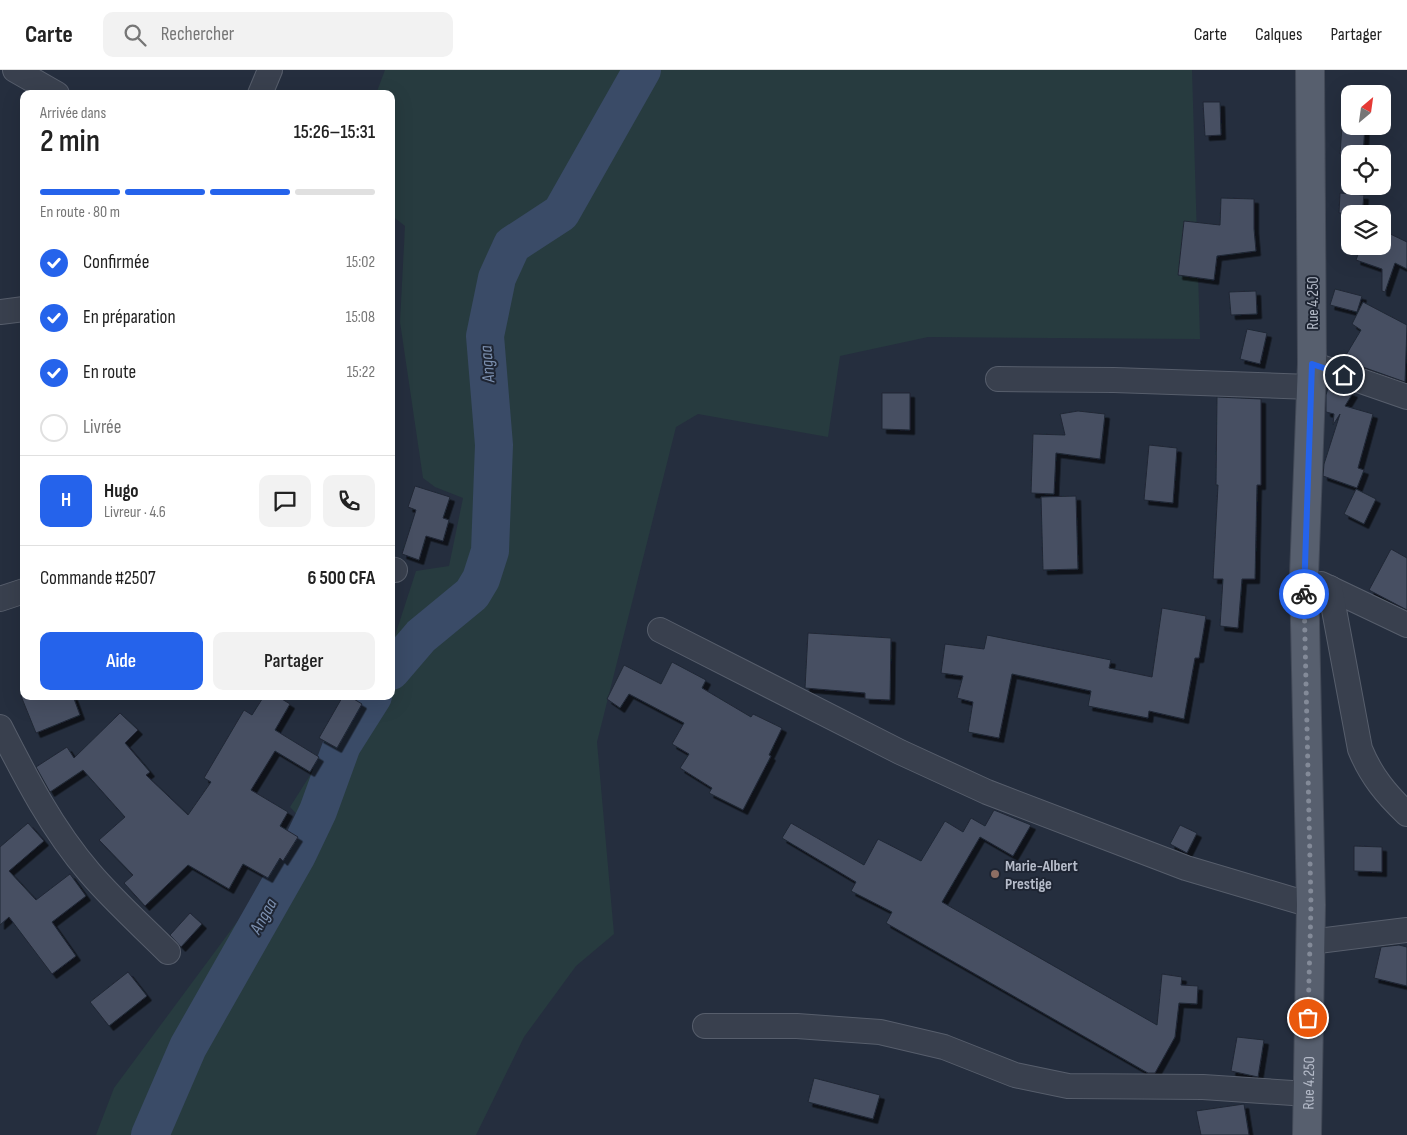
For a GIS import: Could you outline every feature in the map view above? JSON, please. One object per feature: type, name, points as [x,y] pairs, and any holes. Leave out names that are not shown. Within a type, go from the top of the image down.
[{"type":"main road","name":"Rue 4.250","points":[[1307,1135],[1311,905],[1304,576],[1312,376],[1310,70]]},
{"type":"street","points":[[2,70],[5,78],[21,82],[28,90]]},
{"type":"street","points":[[15,70],[50,90]]},
{"type":"street","points":[[262,90],[270,70]]},
{"type":"street","points":[[0,312],[20,310]]},
{"type":"street","points":[[998,379],[1114,380],[1312,376],[1407,397]]},
{"type":"street","points":[[1304,576],[1407,625]]},
{"type":"street","points":[[1330,588],[1360,749],[1368,770],[1385,793],[1407,814]]},
{"type":"street","points":[[0,598],[20,592]]},
{"type":"street","points":[[660,630],[900,752],[987,792],[1186,868],[1311,905]]},
{"type":"street","points":[[0,727],[35,796],[60,835],[90,873],[168,952]]},
{"type":"street","points":[[1310,942],[1407,930]]},
{"type":"street","points":[[705,1026],[797,1026],[880,1032],[944,1047],[1015,1075],[1068,1086],[1203,1087],[1307,1094]]},
{"type":"green space","points":[[385,70],[1192,70],[1200,339],[928,337],[840,356],[828,437],[698,414],[676,427],[597,742],[614,934],[576,966],[524,1037],[476,1135],[96,1135],[114,1088],[308,826],[290,807],[333,739],[363,700],[395,700],[395,636],[416,571],[449,566],[463,498],[435,487],[423,478],[400,322],[405,226],[395,218],[395,90],[378,90]]},
{"type":"building","points":[[1203,102],[1220,102],[1221,135],[1205,136]]},
{"type":"building","points":[[1341,135],[1364,135],[1364,145],[1341,145],[1340,154]]},
{"type":"building","points":[[1340,193],[1341,195],[1364,195],[1363,205],[1341,205],[1341,213],[1339,213]]},
{"type":"building","points":[[1221,198],[1254,199],[1256,251],[1217,256],[1214,280],[1178,275],[1184,221],[1220,225]]},
{"type":"building","points":[[1391,234],[1407,242],[1407,269],[1395,263],[1385,292],[1382,291],[1382,269],[1356,260],[1358,255],[1391,255]]},
{"type":"building","points":[[1335,289],[1362,296],[1357,312],[1330,305]]},
{"type":"building","points":[[1256,291],[1257,314],[1231,315],[1229,292]]},
{"type":"building","points":[[1363,302],[1407,325],[1405,382],[1343,360],[1361,330],[1352,324]]},
{"type":"building","points":[[1247,329],[1267,333],[1260,364],[1240,359]]},
{"type":"building","points":[[1337,387],[1353,393],[1345,406],[1373,414],[1358,468],[1364,470],[1357,488],[1323,476],[1324,464],[1340,414],[1333,425],[1334,414],[1326,412],[1326,395],[1328,388]]},
{"type":"building","points":[[882,393],[910,393],[910,430],[882,429]]},
{"type":"building","points":[[1217,397],[1261,399],[1261,485],[1257,485],[1255,579],[1242,579],[1238,628],[1220,626],[1223,579],[1213,579],[1218,485],[1216,485]]},
{"type":"building","points":[[1078,411],[1105,414],[1100,459],[1056,453],[1054,494],[1031,493],[1033,434],[1065,435],[1060,414]]},
{"type":"building","points":[[1149,445],[1177,448],[1173,503],[1144,500]]},
{"type":"building","points":[[415,486],[450,497],[443,518],[449,520],[443,541],[426,536],[419,560],[402,554],[416,510],[408,507]]},
{"type":"building","points":[[1356,489],[1376,499],[1364,524],[1344,514]]},
{"type":"building","points":[[1076,496],[1078,569],[1043,570],[1041,497]]},
{"type":"building","points":[[1391,549],[1407,558],[1407,610],[1369,590]]},
{"type":"building","points":[[1162,608],[1206,616],[1199,658],[1195,658],[1184,719],[1149,711],[1148,718],[1088,706],[1091,691],[1012,674],[999,738],[968,732],[973,702],[957,698],[963,676],[941,673],[945,644],[984,649],[987,635],[1111,660],[1109,668],[1152,677]]},
{"type":"building","points":[[808,633],[891,638],[890,700],[865,699],[865,693],[805,688]]},
{"type":"building","points":[[672,662],[706,680],[702,688],[751,717],[753,714],[782,728],[769,755],[771,756],[743,810],[709,793],[712,788],[680,768],[689,754],[672,744],[684,723],[629,694],[620,708],[607,699],[624,665],[661,684]]},
{"type":"building","points":[[23,700],[74,700],[80,715],[36,733]]},
{"type":"building","points":[[261,700],[284,700],[290,704],[275,730],[319,757],[310,772],[275,751],[251,790],[288,812],[280,826],[298,837],[283,861],[280,858],[268,878],[243,864],[229,889],[188,865],[145,906],[124,883],[133,875],[99,840],[125,817],[83,770],[50,792],[36,767],[67,747],[74,758],[120,713],[138,730],[125,743],[150,772],[146,775],[188,815],[211,782],[204,778],[244,710],[252,715]]},
{"type":"building","points":[[341,700],[356,700],[362,704],[337,748],[319,738]]},
{"type":"building","points":[[994,810],[1031,825],[1013,856],[980,837],[942,902],[1157,1025],[1162,974],[1182,977],[1181,985],[1198,986],[1197,1004],[1179,1003],[1175,1037],[1155,1073],[1148,1073],[886,923],[892,912],[851,891],[856,882],[782,838],[791,823],[864,865],[878,839],[921,861],[945,821],[963,832],[971,818],[985,826]]},
{"type":"building","points":[[28,823],[44,841],[9,871],[36,900],[70,874],[86,896],[52,922],[76,956],[52,974],[9,917],[0,925],[0,847]]},
{"type":"building","points":[[1180,825],[1197,833],[1187,853],[1170,844]]},
{"type":"building","points":[[1354,846],[1382,847],[1382,872],[1354,871]]},
{"type":"building","points":[[190,913],[202,924],[181,947],[170,935]]},
{"type":"building","points":[[1399,945],[1407,947],[1407,986],[1374,978],[1381,947]]},
{"type":"building","points":[[128,972],[147,996],[109,1026],[90,1002]]},
{"type":"building","points":[[1237,1037],[1264,1040],[1258,1077],[1231,1071]]},
{"type":"building","points":[[814,1078],[880,1095],[873,1119],[808,1102]]},
{"type":"building","points":[[1244,1104],[1249,1135],[1201,1135],[1196,1111]]},
{"type":"waterway","name":"Angaa","points":[[395,666],[421,636],[472,594],[481,579],[490,551],[494,445],[485,336],[497,278],[512,245],[561,213],[642,70]]},
{"type":"waterway","name":"Angaa","points":[[150,1135],[188,1047],[297,855],[318,811],[342,745],[370,700]]},
{"type":"way so far","points":[[1304,594],[1311,905],[1308,1018]]},
{"type":"place","name":"Marie-Albert Prestige","points":[[995,874]]},
{"type":"route","points":[[1304,594],[1312,364],[1344,375]]}]
